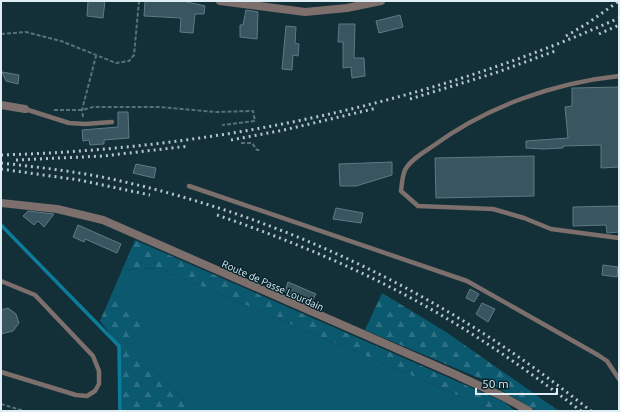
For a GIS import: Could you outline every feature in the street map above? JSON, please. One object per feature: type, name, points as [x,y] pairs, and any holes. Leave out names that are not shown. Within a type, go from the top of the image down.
[{"type":"street","points":[[220,1],[305,12],[347,8],[381,1]]},
{"type":"street","points":[[1,105],[25,109]]},
{"type":"street","name":"Route de Passe Lourdain","points":[[1,203],[57,209],[103,220],[465,379],[504,397],[529,411]]},
{"type":"lane","points":[[619,76],[573,83],[541,92],[480,116],[457,128],[420,155],[406,169],[402,181],[401,191],[418,206],[493,210],[524,218],[551,228],[619,238]]},
{"type":"lane","points":[[25,109],[68,123],[85,124],[112,122]]},
{"type":"lane","points":[[189,186],[467,281],[598,355],[606,361],[619,379]]},
{"type":"lane","points":[[1,281],[35,295],[75,335],[93,356],[99,372],[99,384],[95,391],[87,396],[76,396],[1,372]]},
{"type":"path","points":[[1,34],[26,32],[61,41],[116,63],[129,61],[134,55],[139,1]]},
{"type":"path","points":[[96,56],[82,110],[93,107],[132,107],[216,112],[253,111],[255,121],[222,125]]},
{"type":"path","points":[[241,143],[252,143],[257,150],[260,150]]},
{"type":"path","points":[[1,404],[24,411]]},
{"type":"green space","points":[[135,240],[504,402],[515,411],[495,411],[159,268],[122,270]]},
{"type":"green space","points":[[159,268],[495,411],[193,411],[129,342],[155,325],[112,293],[122,270]]},
{"type":"green space","points":[[112,293],[156,325],[130,343],[193,411],[122,411],[119,346],[100,321]]},
{"type":"green space","points":[[382,293],[446,332],[559,411],[537,411],[486,381],[365,330]]},
{"type":"building","points":[[88,1],[105,1],[103,18],[87,16]]},
{"type":"building","points":[[145,1],[183,1],[205,6],[204,14],[195,14],[193,33],[180,32],[181,18],[144,16]]},
{"type":"building","points":[[246,10],[258,12],[257,39],[240,37],[240,25],[243,25]]},
{"type":"building","points":[[400,15],[403,27],[379,33],[376,21]]},
{"type":"building","points":[[339,24],[355,24],[354,58],[364,58],[365,76],[352,78],[351,67],[343,68],[343,42],[338,42]]},
{"type":"building","points":[[286,26],[296,27],[295,43],[299,44],[298,56],[293,55],[292,70],[282,69]]},
{"type":"building","points":[[2,72],[19,75],[18,84],[6,81]]},
{"type":"building","points":[[619,87],[619,167],[601,168],[601,145],[563,146],[563,148],[543,149],[526,148],[526,141],[568,138],[565,107],[572,106],[572,88]]},
{"type":"building","points":[[118,112],[128,112],[129,138],[104,140],[104,144],[90,145],[89,140],[83,141],[82,130],[118,127]]},
{"type":"building","points":[[534,156],[534,196],[436,198],[435,158]]},
{"type":"building","points":[[392,162],[392,175],[356,186],[340,186],[339,164]]},
{"type":"building","points":[[136,164],[156,168],[154,178],[133,173]]},
{"type":"building","points":[[619,206],[619,232],[607,233],[606,225],[573,226],[573,207]]},
{"type":"building","points":[[336,208],[363,213],[361,223],[333,219]]},
{"type":"building","points":[[28,211],[54,214],[44,227],[38,221],[34,225],[23,216]]},
{"type":"building","points":[[78,225],[121,244],[117,253],[85,239],[84,242],[73,237]]},
{"type":"building","points":[[603,265],[618,267],[617,277],[602,275]]},
{"type":"building","points":[[288,282],[316,294],[311,303],[285,292]]},
{"type":"building","points":[[470,289],[479,294],[474,302],[466,298]]},
{"type":"building","points":[[482,303],[495,309],[488,322],[476,314]]},
{"type":"building","points":[[8,308],[16,314],[19,323],[13,331],[1,334],[1,310]]},
{"type":"waterway","points":[[1,225],[119,346],[120,411]]},
{"type":"railway","points":[[566,36],[588,23],[619,1]]},
{"type":"railway","points":[[1,155],[80,151],[160,143],[239,132],[317,117],[394,98],[470,75],[545,49],[619,18]]},
{"type":"railway","points":[[599,34],[619,25]]},
{"type":"railway","points":[[410,99],[495,73],[558,50]]},
{"type":"railway","points":[[231,140],[284,130],[377,108]]},
{"type":"railway","points":[[16,160],[103,156],[189,146]]},
{"type":"railway","points":[[1,163],[54,169],[107,178],[160,191],[212,206],[314,244],[363,266],[412,291],[459,318],[526,362],[591,411]]},
{"type":"railway","points":[[1,169],[79,180],[150,195]]},
{"type":"railway","points":[[217,215],[307,249],[395,289],[468,331],[581,411]]}]
